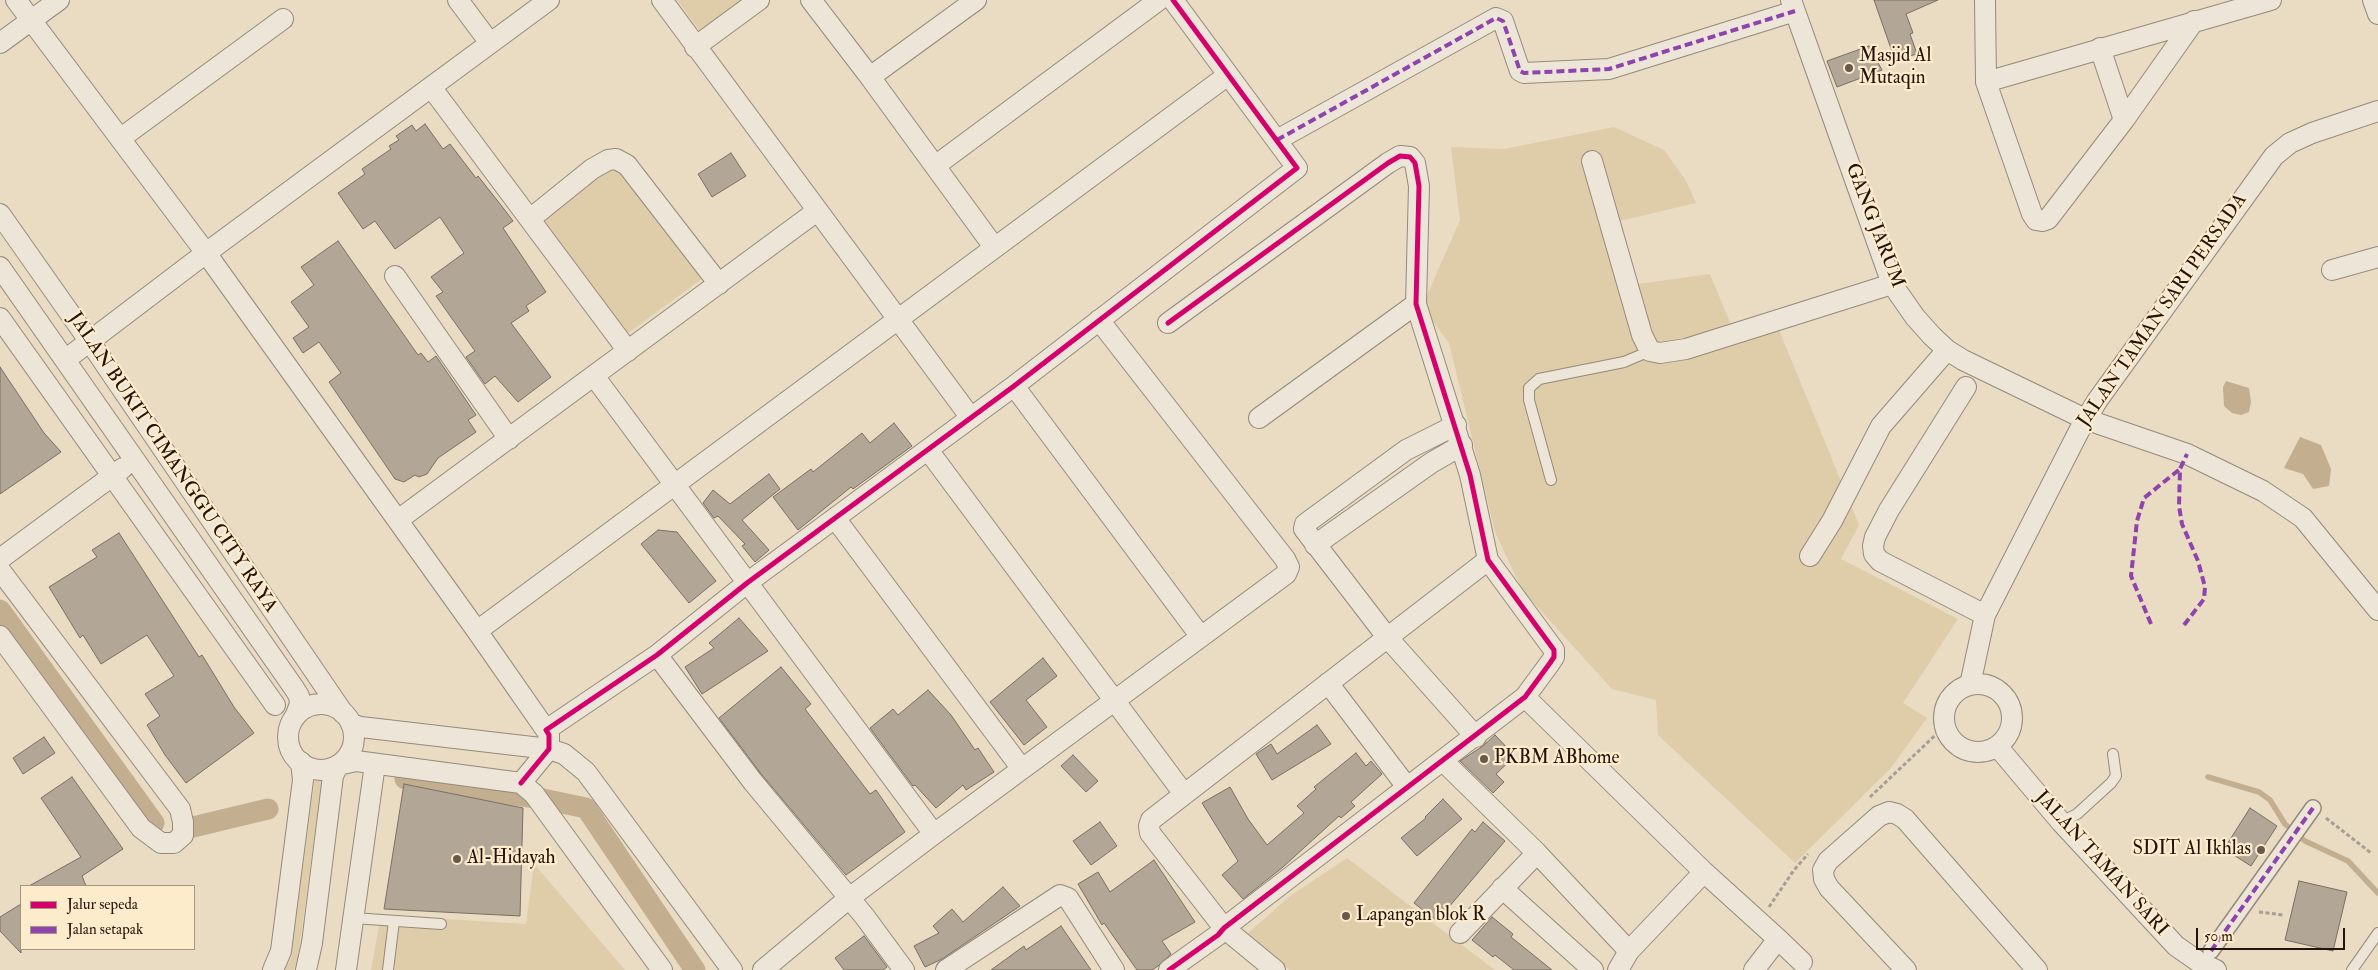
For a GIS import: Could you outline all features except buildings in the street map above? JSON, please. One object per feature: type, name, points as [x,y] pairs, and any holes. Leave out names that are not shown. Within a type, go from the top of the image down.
[{"type":"street","points":[[0,7],[10,0]]},
{"type":"street","points":[[16,0],[206,253],[398,520],[477,630],[547,739],[586,772],[732,970]]},
{"type":"street","points":[[0,43],[59,0]]},
{"type":"street","points":[[458,0],[490,43]]},
{"type":"street","points":[[66,360],[206,253],[549,0]]},
{"type":"street","points":[[662,0],[971,418]]},
{"type":"street","points":[[695,47],[758,0]]},
{"type":"street","points":[[811,0],[870,77],[994,247]]},
{"type":"street","points":[[870,77],[976,0]]},
{"type":"street","points":[[935,166],[1159,0]]},
{"type":"street","points":[[533,795],[547,739],[748,583],[1014,386],[1297,168],[1173,0]]},
{"type":"street","points":[[1985,0],[1986,82],[2032,214],[2036,220],[2042,221],[2048,219],[2124,120],[2194,21]]},
{"type":"street","points":[[1986,82],[2194,21],[2232,5],[2271,0]]},
{"type":"street","points":[[2373,0],[2378,14]]},
{"type":"street","points":[[1277,140],[1496,18],[1503,21],[1520,71],[1524,73],[1610,69],[1793,5]]},
{"type":"street","name":"GANG JARUM","points":[[1793,5],[1892,284],[1915,317],[1947,350],[1979,368],[2085,419],[2187,454],[2263,491],[2303,518],[2378,610]]},
{"type":"street","points":[[121,138],[283,19]]},
{"type":"street","points":[[2100,48],[2124,120]]},
{"type":"street","points":[[477,630],[1228,74]]},
{"type":"street","points":[[431,87],[628,351]]},
{"type":"street","name":"JALAN TAMAN SARI PERSADA","points":[[1970,685],[1985,615],[2085,419],[2274,156],[2290,143],[2312,133],[2378,111]]},
{"type":"street","points":[[1168,323],[1388,163],[1405,155],[1410,157],[1415,163],[1418,174],[1416,304],[1462,445],[1488,560],[1554,650],[1554,657],[1525,697],[1476,737],[1407,787],[1224,928],[1218,935],[1169,970]]},
{"type":"street","points":[[530,219],[592,168],[608,160],[616,159],[627,165],[719,284]]},
{"type":"street","points":[[1592,161],[1642,334],[1650,351],[1660,353],[1686,349],[1892,284]]},
{"type":"street","points":[[398,520],[817,211]]},
{"type":"street","name":"JALAN BUKIT CIMANGGU CITY RAYA","points":[[0,214],[90,342],[347,718]]},
{"type":"street","points":[[2332,270],[2378,257]]},
{"type":"street","name":"JALAN BUKIT CIMANGGU CITY RAYA","points":[[0,267],[294,688],[299,696],[300,704],[296,717]]},
{"type":"street","points":[[395,276],[509,439]]},
{"type":"street","points":[[1259,418],[1416,304]]},
{"type":"street","points":[[0,318],[275,705]]},
{"type":"street","points":[[763,970],[848,900],[934,834],[1286,574],[1289,567],[1285,559],[1099,320]]},
{"type":"street","points":[[1810,556],[1832,521],[1880,426],[1947,350]]},
{"type":"street","points":[[594,376],[934,834]]},
{"type":"street","points":[[1014,386],[1201,637]]},
{"type":"street","points":[[1966,387],[1889,510],[1875,537],[1873,546],[1874,554],[1880,561],[1985,615]]},
{"type":"street","points":[[1456,425],[1406,450],[1305,524],[1305,532],[1387,637],[1476,737]]},
{"type":"street","points":[[1315,545],[1431,463],[1462,445]]},
{"type":"street","points":[[928,450],[1184,794]]},
{"type":"street","points":[[0,559],[134,460]]},
{"type":"street","points":[[835,518],[1022,769]]},
{"type":"street","points":[[1275,970],[1224,928],[1150,833],[1149,826],[1151,820],[1488,560]]},
{"type":"street","points":[[0,570],[180,809],[183,835],[174,843],[160,843],[141,828],[0,636]]},
{"type":"street","points":[[657,655],[753,782],[848,900],[884,941],[904,970]]},
{"type":"street","points":[[1328,683],[1407,787]]},
{"type":"street","points":[[1982,684],[1993,687],[2003,694],[2010,704],[2011,728],[2006,738],[1997,746],[1985,752],[1972,752],[1960,747],[1950,738],[1945,726],[1944,712],[1949,700],[1958,690],[1970,685],[1982,684]]},
{"type":"street","points":[[1525,697],[1704,872],[1802,962]]},
{"type":"street","points":[[547,739],[371,728],[347,718],[329,705],[318,704],[308,707],[296,717],[288,731],[288,742],[292,752],[301,762],[318,770],[356,761],[533,795],[662,970]]},
{"type":"street","points":[[306,970],[312,943],[333,776],[338,765],[347,757],[352,748],[354,737],[347,718]]},
{"type":"street","name":"JALAN TAMAN SARI","points":[[1997,746],[2061,822],[2176,946],[2205,963]]},
{"type":"street","points":[[1442,761],[1537,853],[1629,951]]},
{"type":"street","points":[[273,970],[281,951],[303,780],[301,762]]},
{"type":"street","points":[[346,970],[375,764]]},
{"type":"street","points":[[2205,963],[2313,808]]},
{"type":"street","points":[[1906,970],[1830,888],[1824,879],[1823,870],[1828,861],[1879,816],[1889,812],[1897,814],[1905,820],[2037,970]]},
{"type":"street","points":[[1460,933],[1537,853]]},
{"type":"street","points":[[1618,970],[1629,951],[1704,872]]},
{"type":"street","points":[[1502,888],[1593,970]]},
{"type":"street","points":[[946,970],[1060,895],[1068,898],[1114,970]]},
{"type":"street","points":[[1754,970],[1778,940]]},
{"type":"lane","points":[[1551,480],[1529,400],[1529,388],[1539,379],[1624,362],[1650,351]]},
{"type":"lane","points":[[2061,822],[2077,814],[2111,783],[2116,776],[2113,754]]},
{"type":"lane","points":[[353,918],[441,924]]},
{"type":"lane","points":[[388,970],[394,921]]},
{"type":"lane","points":[[2352,970],[2378,932]]},
{"type":"path","points":[[1882,786],[1945,726]]},
{"type":"path","points":[[2313,808],[2371,853]]},
{"type":"path","points":[[1760,922],[1794,870],[1807,855]]},
{"type":"shaded area","points":[[677,0],[742,0],[700,31]]},
{"type":"shaded area","points":[[1614,127],[1664,150],[1685,179],[1696,203],[1611,223],[1638,284],[1710,274],[1736,337],[1779,330],[1859,525],[1841,559],[1958,619],[1903,703],[1927,718],[1890,769],[1795,863],[1658,735],[1656,700],[1612,689],[1522,590],[1495,532],[1449,343],[1422,307],[1460,220],[1451,147],[1504,149]]},
{"type":"shaded area","points":[[615,164],[703,278],[627,334],[540,219]]},
{"type":"shaded area","points":[[2226,381],[2249,388],[2251,402],[2249,412],[2241,415],[2232,413],[2224,406],[2223,387]]},
{"type":"shaded area","points":[[2300,437],[2321,445],[2331,469],[2329,486],[2313,489],[2303,474],[2284,468]]},
{"type":"shaded area","points":[[315,777],[319,777],[322,780],[298,957],[294,970],[285,970],[291,958]]},
{"type":"shaded area","name":"Lapangan blok R","points":[[1347,858],[1495,970],[1290,970],[1246,935],[1290,896]]},
{"type":"shaded area","points":[[534,864],[625,970],[371,970],[381,915],[526,924]]},
{"type":"waterway","points":[[0,610],[154,823]]},
{"type":"waterway","points":[[2208,777],[2259,792],[2270,800],[2285,824],[2305,841],[2348,861],[2378,893]]},
{"type":"waterway","points":[[405,779],[543,799],[586,808],[695,970]]},
{"type":"waterway","points":[[193,827],[268,809]]},
{"type":"marked path","points":[[1277,140],[1496,18],[1503,21],[1520,71],[1524,73],[1609,69],[1795,11]]},
{"type":"marked path","points":[[2184,625],[2204,599],[2205,587],[2198,561],[2182,524],[2179,506],[2180,469],[2187,454]]},
{"type":"marked path","points":[[2151,624],[2131,576],[2137,521],[2144,498],[2180,469]]},
{"type":"marked path","points":[[2211,951],[2313,808]]},
{"type":"cycle path","points":[[521,783],[549,749],[549,735],[546,730],[657,655],[747,583],[1014,386],[1297,168],[1173,0]]},
{"type":"cycle path","points":[[1168,323],[1388,163],[1400,156],[1410,157],[1415,163],[1419,186],[1416,304],[1470,475],[1488,560],[1554,650],[1554,657],[1525,697],[1224,928],[1218,935],[1169,970]]},
{"type":"place","name":"Masjid Al Mutaqin","points":[[1849,68]]},
{"type":"place","name":"PKBM ABhome","points":[[1484,759]]},
{"type":"place","name":"SDIT Al Ikhlas","points":[[2261,850]]},
{"type":"place","name":"Al-Hidayah","points":[[457,859]]},
{"type":"place","name":"Lapangan blok R","points":[[1346,916]]}]
